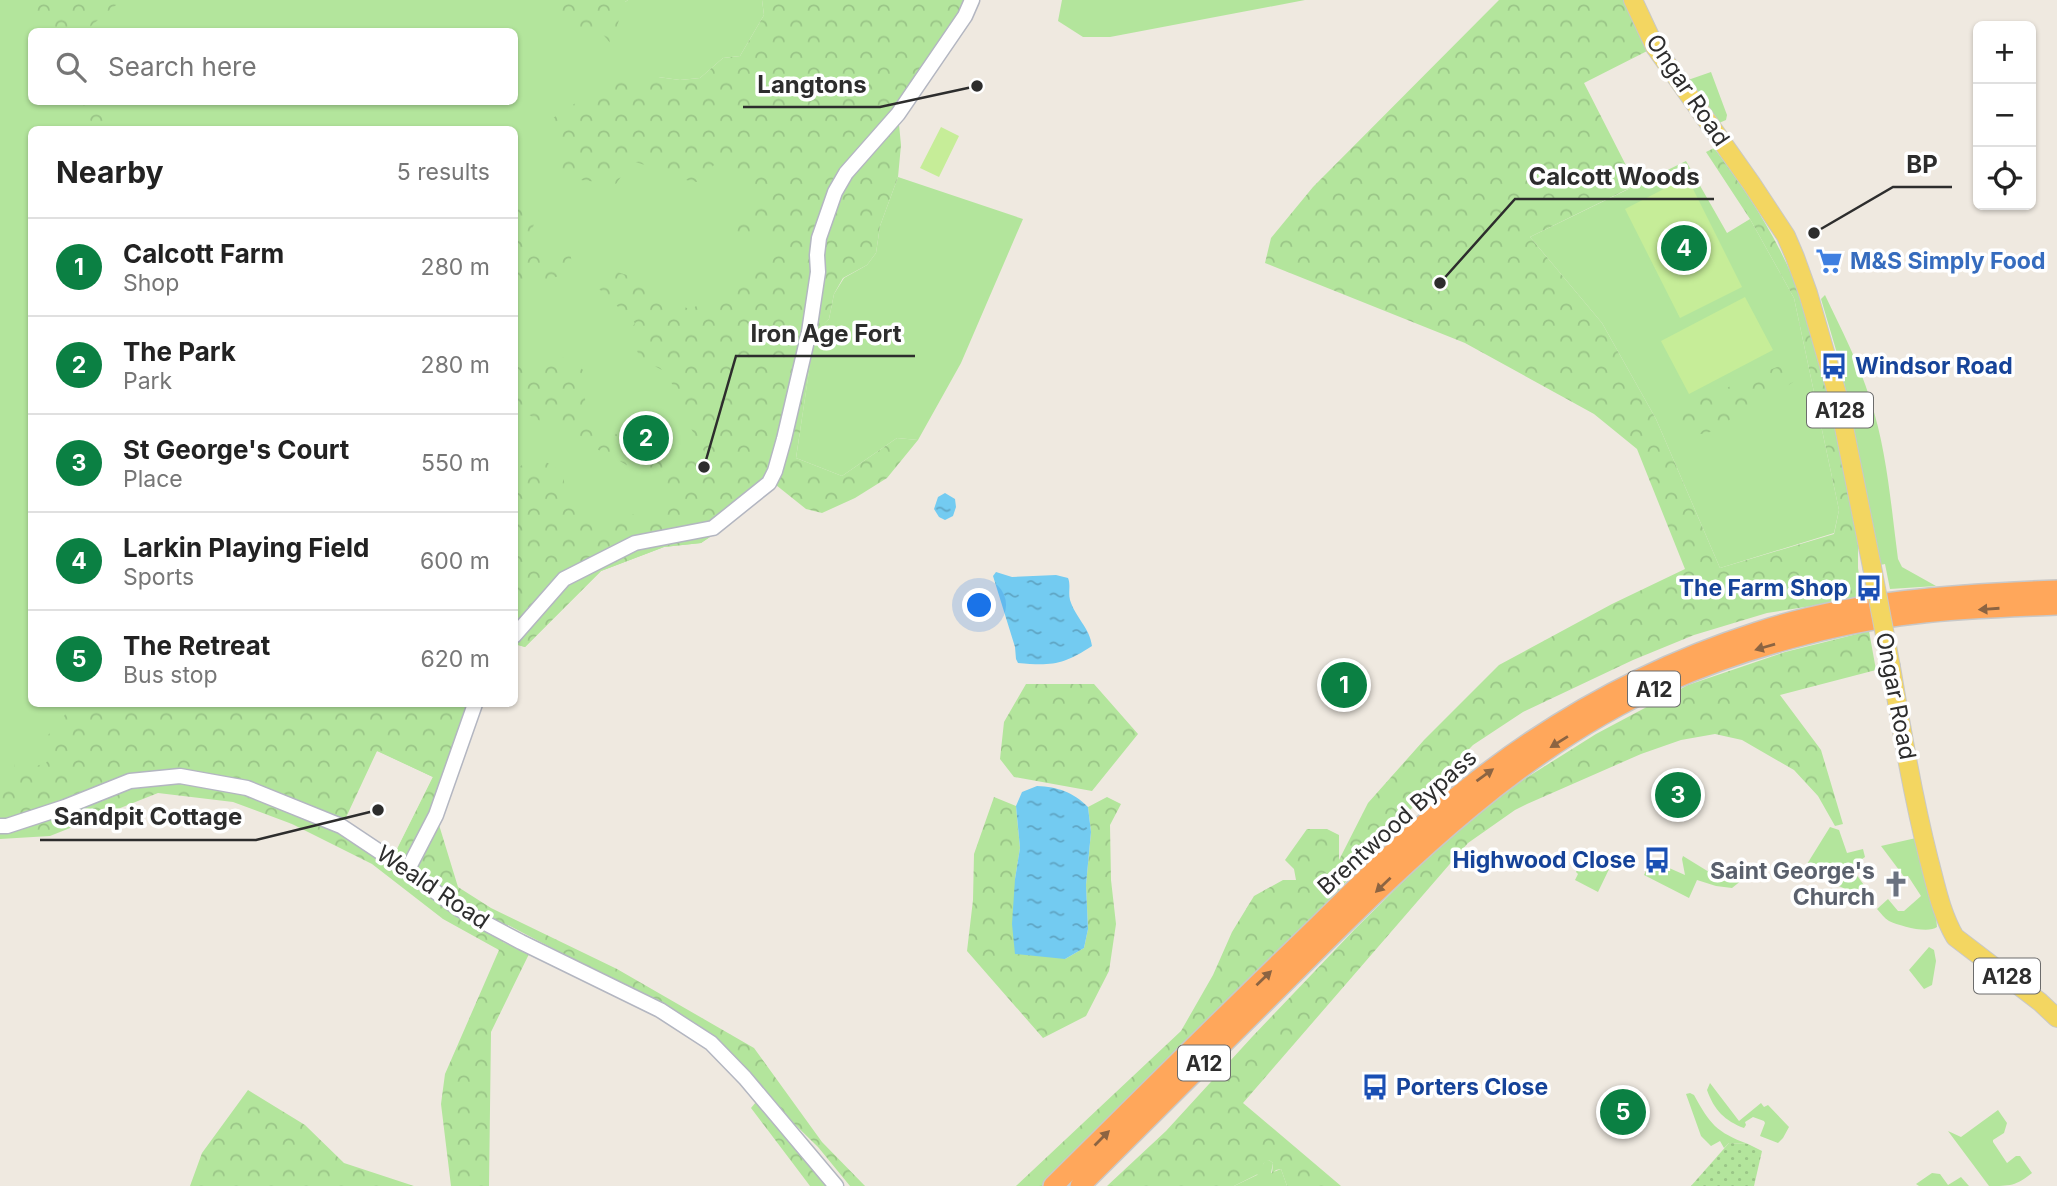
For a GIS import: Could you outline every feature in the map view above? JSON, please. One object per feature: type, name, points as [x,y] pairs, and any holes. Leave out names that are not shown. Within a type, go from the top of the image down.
[{"type":"highway","name":"Brentwood Bypass","points":[[1054,1186],[1395,851],[1464,790],[1538,736],[1596,701],[1647,674],[1699,653],[1800,619],[1900,600],[1972,593],[2057,590]]},
{"type":"highway","name":"Brentwood Bypass","points":[[1080,1186],[1420,849],[1497,786],[1586,725],[1664,684],[1710,665],[1809,635],[1918,613],[2057,606]]},
{"type":"main road","name":"Ongar Road","points":[[1633,0],[1654,47],[1751,183],[1786,236],[1796,257],[1838,397],[1921,828],[1939,899],[1950,928],[1955,937],[2057,1018]]},
{"type":"street","points":[[518,631],[564,579],[635,543],[713,528],[769,483],[784,439],[809,332],[818,272],[819,239],[835,192],[846,173],[898,114],[965,16],[972,0]]},
{"type":"street","points":[[407,871],[436,815],[474,707]]},
{"type":"street","name":"Weald Road","points":[[0,826],[65,807],[130,782],[180,776],[247,788],[309,812],[343,827],[459,909],[643,1001],[711,1042],[836,1186]]},
{"type":"green space","points":[[0,0],[762,0],[764,15],[740,56],[723,58],[700,78],[680,80],[658,77],[831,202],[738,518],[701,543],[664,547],[601,571],[525,647],[518,645],[518,126],[28,126],[28,707],[473,707],[392,860],[433,777],[378,751],[247,788],[95,794],[0,786]]},
{"type":"green space","points":[[22,0],[122,0],[89,28],[49,28]]},
{"type":"green space","points":[[556,0],[628,0],[611,44],[600,31],[565,27],[561,5]]},
{"type":"green space","points":[[762,0],[972,0],[898,114],[901,145],[898,177],[880,226],[876,253],[867,265],[843,278],[834,294],[829,319],[815,332],[796,458],[842,476],[897,438],[918,440],[887,478],[855,498],[822,513],[806,509],[776,485],[752,503],[738,518],[701,543],[664,547],[601,571],[525,647],[518,645],[518,468],[535,461],[550,464],[563,474],[569,503],[573,508],[605,521],[626,510],[647,523],[668,496],[659,484],[606,453],[569,438],[524,412],[518,405],[518,358],[533,360],[540,366],[557,357],[572,359],[584,371],[586,422],[597,429],[614,433],[658,457],[695,461],[708,458],[683,415],[678,392],[662,370],[641,359],[628,333],[635,323],[597,287],[602,267],[633,277],[692,311],[702,298],[715,300],[738,276],[770,270],[774,252],[772,245],[765,240],[745,238],[733,229],[737,213],[763,198],[744,180],[716,163],[697,182],[669,177],[632,161],[616,184],[562,176],[557,174],[562,161],[553,118],[617,79],[634,85],[658,77],[680,80],[700,78],[723,58],[740,56],[764,15]]},
{"type":"green space","points":[[1062,0],[1305,0],[1110,37],[1083,37],[1058,21]]},
{"type":"green space","points":[[1499,0],[1633,0],[1655,47],[1584,83],[1636,185],[1530,237],[1602,323],[1656,419],[1720,568],[1834,534],[1839,510],[1794,298],[1750,219],[1706,152],[1714,148],[1771,234],[1804,307],[1828,390],[1858,526],[1858,568],[1863,598],[1767,613],[1694,635],[1633,660],[1523,712],[1473,745],[1382,839],[1328,903],[1044,1186],[1016,1186],[1181,1031],[1213,975],[1232,932],[1254,896],[1283,880],[1296,880],[1294,869],[1285,860],[1307,829],[1327,829],[1339,835],[1339,860],[1368,803],[1424,740],[1499,665],[1612,604],[1685,569],[1637,449],[1594,414],[1465,343],[1265,263],[1271,238],[1313,187]]},
{"type":"green space","points":[[1711,72],[1727,115],[1726,120],[1719,123],[1688,80]]},
{"type":"green space","points":[[78,105],[103,105],[118,126],[95,126]]},
{"type":"green space","points":[[941,127],[959,136],[939,177],[920,168]]},
{"type":"green space","points":[[1686,161],[1727,233],[1750,219],[1794,298],[1839,510],[1834,533],[1720,568],[1656,419],[1602,323],[1530,237]]},
{"type":"green space","points":[[898,177],[1023,219],[961,363],[918,440],[897,438],[842,476],[796,458],[815,331],[829,319],[834,294],[844,278],[867,265],[876,253],[880,226]]},
{"type":"green space","points":[[1687,177],[1742,287],[1680,318],[1625,209]]},
{"type":"green space","points":[[518,189],[536,216],[531,235],[534,247],[570,251],[573,271],[550,279],[524,282],[518,286]]},
{"type":"green space","points":[[1825,295],[1861,372],[1876,418],[1888,478],[1898,559],[1902,567],[1936,586],[1890,589],[1885,564],[1880,565],[1841,367],[1821,299]]},
{"type":"green space","points":[[1745,297],[1773,350],[1689,394],[1661,341]]},
{"type":"green space","points":[[1799,358],[1805,375],[1708,433],[1680,437],[1669,415],[1702,398]]},
{"type":"green space","points":[[1869,631],[1876,670],[1780,695],[1821,750],[1843,824],[1835,826],[1818,796],[1794,770],[1742,740],[1715,734],[1681,740],[1641,754],[1527,804],[1468,843],[1243,1103],[1341,1186],[1287,1186],[1281,1169],[1272,1174],[1273,1163],[1269,1160],[1264,1163],[1260,1173],[1234,1186],[1107,1186],[1166,1131],[1355,929],[1428,857],[1499,795],[1596,734],[1688,685],[1785,652]]},
{"type":"green space","points":[[1026,684],[1094,684],[1138,734],[1092,791],[1014,777],[1000,759],[1004,722]]},
{"type":"green space","points":[[69,707],[474,707],[436,815],[458,887],[491,908],[617,969],[754,1048],[822,1142],[865,1186],[850,1186],[818,1147],[769,1099],[733,1057],[638,993],[508,925],[503,942],[529,954],[491,1032],[489,1186],[451,1186],[441,1104],[445,1074],[499,950],[443,919],[372,864],[292,824],[233,802],[158,793],[50,836],[0,839],[0,786],[13,786],[15,762],[27,761],[33,767],[46,763],[49,758],[42,755],[39,744],[60,723]],"holes":[[[377,751],[433,777],[392,859],[342,826]]]},
{"type":"green space","points":[[994,797],[1016,806],[1020,848],[1015,879],[1065,959],[1084,948],[1088,929],[1086,885],[1091,832],[1088,807],[1107,797],[1121,804],[1110,825],[1111,880],[1116,924],[1109,971],[1086,1016],[1043,1038],[967,951],[973,900],[974,854]]},
{"type":"green space","points":[[1830,827],[1839,830],[1847,853],[1863,849],[1865,857],[1853,865],[1871,895],[1869,903],[1836,885],[1799,877]]},
{"type":"green space","points":[[1916,838],[1936,917],[1937,927],[1927,930],[1894,923],[1887,920],[1877,909],[1888,899],[1898,911],[1904,911],[1921,896],[1908,876],[1905,878],[1881,846]]},
{"type":"green space","points":[[1683,856],[1709,872],[1715,863],[1742,880],[1732,888],[1697,880],[1689,898],[1644,875],[1651,860],[1685,875]]},
{"type":"green space","points":[[1600,860],[1612,863],[1598,892],[1575,880],[1580,863]]},
{"type":"green space","points":[[1929,947],[1934,950],[1936,961],[1932,985],[1924,989],[1909,970]]},
{"type":"green space","points":[[1710,1083],[1739,1121],[1761,1103],[1764,1107],[1768,1105],[1789,1127],[1783,1138],[1778,1143],[1760,1136],[1765,1123],[1753,1117],[1745,1122],[1744,1128],[1731,1122],[1717,1109],[1710,1097],[1707,1090]]},
{"type":"green space","points":[[248,1090],[305,1125],[344,1163],[414,1186],[190,1186],[202,1153]]},
{"type":"green space","points":[[1690,1093],[1715,1126],[1748,1144],[1729,1143],[1724,1148],[1720,1141],[1711,1146],[1701,1136],[1686,1094]]},
{"type":"green space","points":[[756,1102],[796,1145],[827,1186],[810,1186],[751,1108]]},
{"type":"green space","points":[[1998,1110],[2007,1123],[2004,1133],[1993,1142],[2007,1163],[2020,1156],[2032,1173],[2012,1184],[1989,1186],[1948,1131],[1961,1137]]},
{"type":"green space","points":[[1729,1143],[1748,1144],[1762,1151],[1754,1186],[1691,1186]]},
{"type":"green space","points":[[1265,1161],[1273,1163],[1271,1173],[1281,1169],[1287,1186],[1234,1186],[1257,1175]]},
{"type":"green space","points":[[1932,1173],[1940,1174],[1948,1185],[1961,1177],[1969,1186],[1916,1184]]},
{"type":"water","points":[[945,493],[955,499],[956,507],[953,516],[945,520],[939,517],[934,509],[938,497]]},
{"type":"water","points":[[996,572],[1012,577],[1056,575],[1068,578],[1070,600],[1092,646],[1056,663],[1018,663],[993,576]]},
{"type":"water","points":[[1037,786],[1065,791],[1088,807],[1091,832],[1086,885],[1088,929],[1084,948],[1065,959],[1015,954],[1012,924],[1020,848],[1016,806],[1022,792]]},
{"type":"place","name":"Langtons","points":[[977,86]]},
{"type":"place","name":"BP","points":[[1814,233]]},
{"type":"place","name":"Larkin Playing Field","points":[[1684,248]]},
{"type":"place","name":"M&S Simply Food","points":[[1829,261]]},
{"type":"place","name":"Calcott Woods","points":[[1440,283]]},
{"type":"place","name":"Windsor Road","points":[[1834,366]]},
{"type":"place","name":"The Park","points":[[646,438]]},
{"type":"place","name":"Iron Age Fort","points":[[704,467]]},
{"type":"place","name":"The Farm Shop","points":[[1869,588]]},
{"type":"place","name":"Calcott Farm","points":[[1344,685]]},
{"type":"place","name":"St George's Court","points":[[1678,795]]},
{"type":"place","name":"Sandpit Cottage","points":[[378,810]]},
{"type":"place","name":"Highwood Close","points":[[1657,860]]},
{"type":"place","name":"Saint George's Church","points":[[1896,884]]},
{"type":"place","name":"Porters Close","points":[[1375,1087]]},
{"type":"place","name":"The Retreat","points":[[1623,1112]]}]
